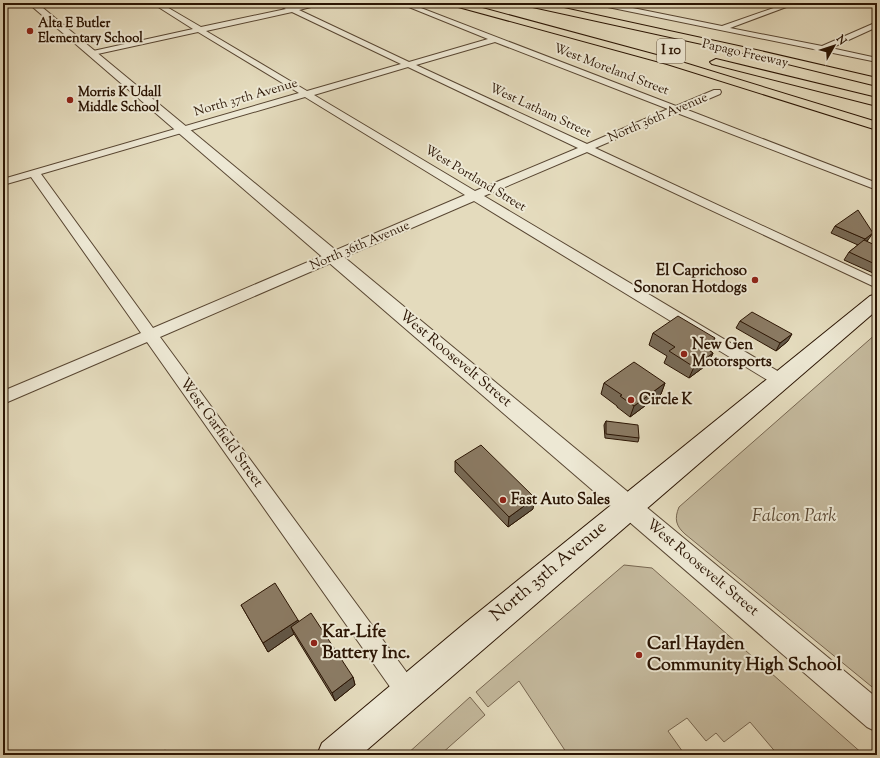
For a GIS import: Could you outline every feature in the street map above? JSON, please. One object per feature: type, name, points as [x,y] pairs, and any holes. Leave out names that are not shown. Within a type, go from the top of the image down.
[{"type":"highway","points":[[454,3],[671,62],[877,126]]},
{"type":"highway","name":"I 10","points":[[465,3],[674,52]]},
{"type":"highway","name":"Papago Freeway","points":[[528,3],[743,50],[877,82]]},
{"type":"highway","points":[[540,3],[877,68]]},
{"type":"highway","name":"Papago Freeway","points":[[703,59],[877,102]]},
{"type":"main road","name":"North 35th Avenue","points":[[334,755],[628,506],[877,300]]},
{"type":"street","points":[[3,6],[23,3]]},
{"type":"street","name":"West Roosevelt Street","points":[[32,3],[877,717]]},
{"type":"street","name":"West Portland Street","points":[[155,3],[780,380]]},
{"type":"street","name":"West Latham Street","points":[[278,3],[877,284]]},
{"type":"street","points":[[93,53],[324,3]]},
{"type":"street","name":"West Moreland Street","points":[[402,3],[877,186]]},
{"type":"street","points":[[598,3],[877,60]]},
{"type":"street","points":[[723,28],[794,3]]},
{"type":"street","points":[[630,10],[645,5]]},
{"type":"street","points":[[823,49],[877,24]]},
{"type":"street","name":"North 37th Avenue","points":[[3,182],[496,40]]},
{"type":"street","name":"North 36th Avenue","points":[[3,398],[334,258],[717,92]]},
{"type":"street","name":"West Garfield Street","points":[[34,173],[408,693]]},
{"type":"green space","name":"Falcon Park","points":[[877,333],[877,691],[685,534],[678,525],[676,519],[679,507]]},
{"type":"green space","name":"Carl Hayden Community High School","points":[[624,565],[652,568],[864,755],[778,755],[750,722],[724,742],[716,733],[706,741],[687,718],[668,731],[685,755],[568,755],[519,681],[488,707],[476,692]]},
{"type":"green space","points":[[470,697],[485,715],[440,755],[406,755]]},
{"type":"building","points":[[858,210],[873,233],[865,239],[835,226]]},
{"type":"building","points":[[864,240],[877,246],[877,265],[849,252]]},
{"type":"building","points":[[752,312],[792,334],[780,343],[740,321]]},
{"type":"building","points":[[678,316],[715,338],[704,347],[713,353],[694,367],[669,351],[675,347],[653,333]]},
{"type":"building","points":[[634,362],[665,383],[634,406],[620,396],[622,395],[604,383]]},
{"type":"building","name":"Circle K","points":[[606,421],[638,425],[639,438],[606,434]]},
{"type":"building","name":"Fast Auto Sales","points":[[481,445],[535,498],[509,517],[455,461]]},
{"type":"building","points":[[275,583],[298,620],[263,643],[241,605]]},
{"type":"building","points":[[311,613],[353,677],[332,693],[291,627]]},
{"type":"building","points":[[165,750],[167,755],[159,755]]},
{"type":"place","name":"Alta E Butler Elementary School","points":[[30,31]]},
{"type":"place","name":"Morris K Udall Middle School","points":[[70,100]]},
{"type":"place","name":"El Caprichoso Sonoran Hotdogs","points":[[755,280]]},
{"type":"place","name":"New Gen Motorsports","points":[[684,354]]},
{"type":"place","name":"Circle K","points":[[631,400]]},
{"type":"place","name":"Fast Auto Sales","points":[[503,500]]},
{"type":"place","name":"Kar-Life Battery Inc.","points":[[314,643]]},
{"type":"place","name":"Carl Hayden Community High School","points":[[639,655]]}]
